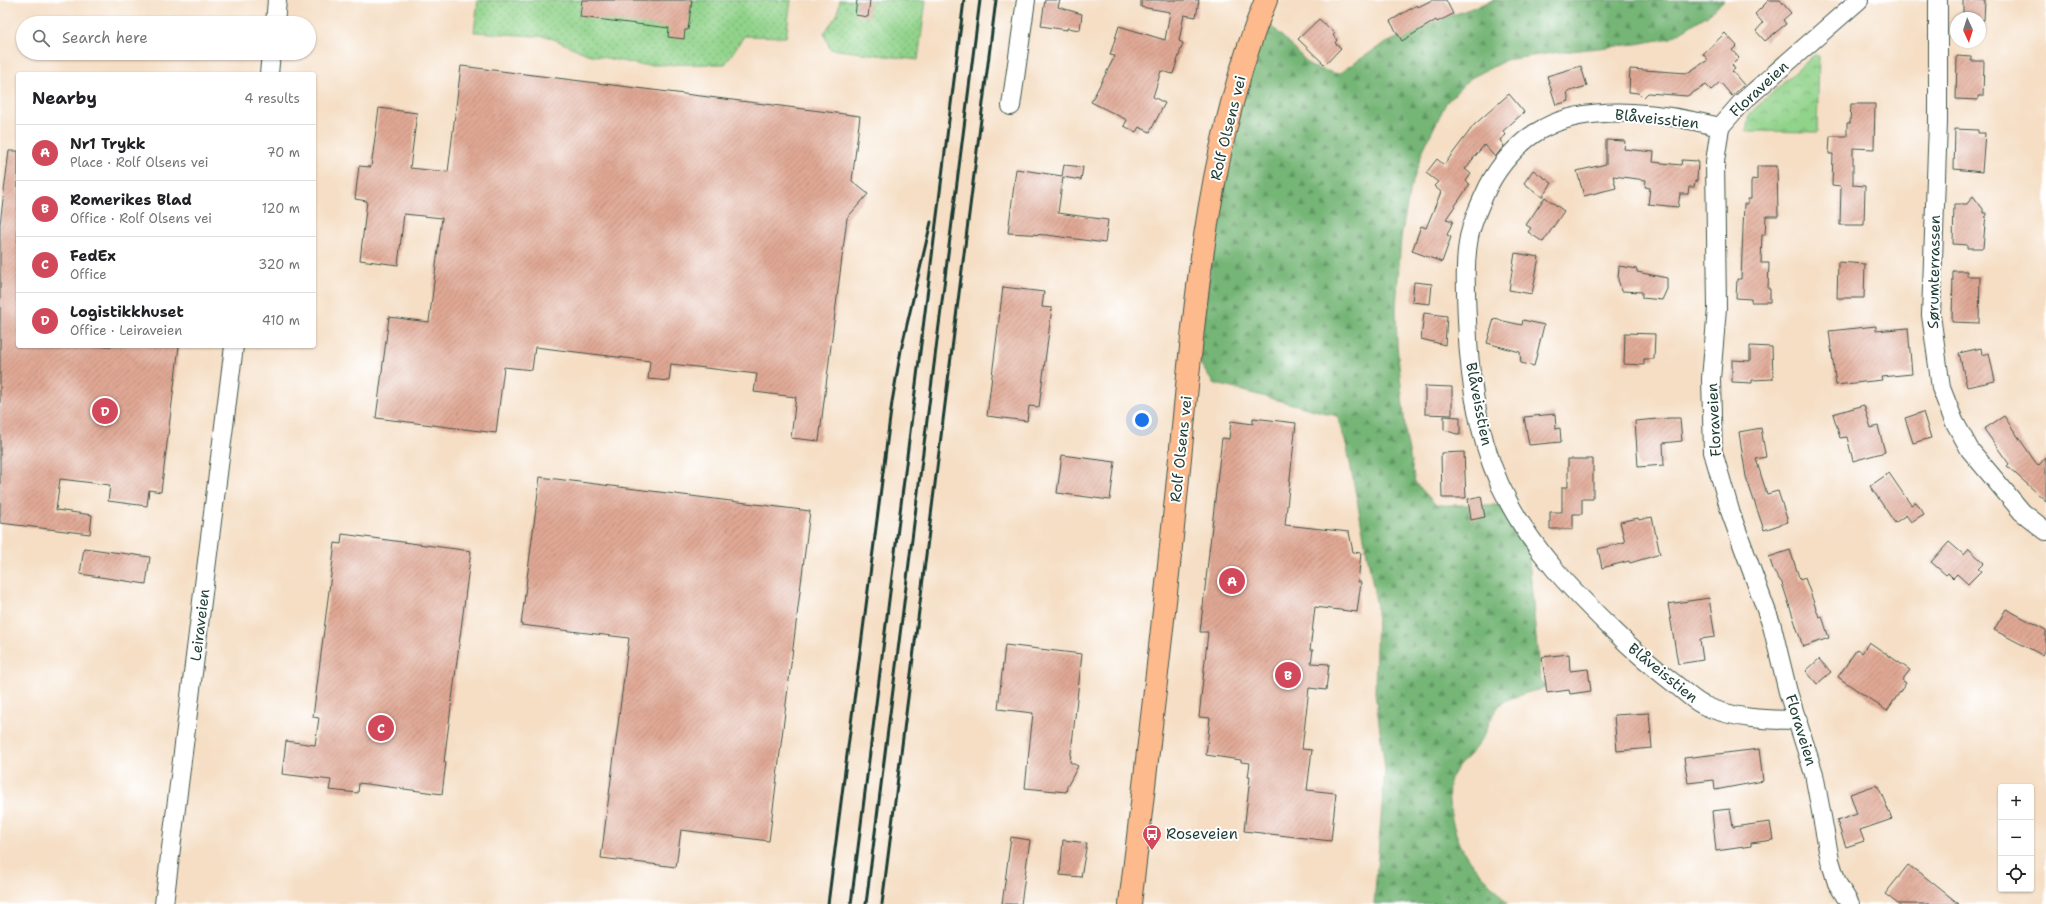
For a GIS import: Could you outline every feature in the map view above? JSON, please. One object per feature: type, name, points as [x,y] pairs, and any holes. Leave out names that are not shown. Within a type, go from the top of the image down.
[{"type":"main road","name":"Rolf Olsens vei","points":[[1130,904],[1170,556],[1196,295],[1214,187],[1227,126],[1243,64],[1266,0]]},
{"type":"street","points":[[276,16],[278,0]]},
{"type":"street","points":[[1010,106],[1026,0]]},
{"type":"street","name":"Floraveien","points":[[1850,904],[1835,877],[1814,774],[1788,692],[1772,626],[1731,514],[1713,452],[1711,379],[1717,308],[1715,162],[1720,127],[1742,103],[1859,0]]},
{"type":"street","name":"Sørumterrassen","points":[[1938,0],[1938,123],[1931,315],[1941,388],[1954,421],[1970,450],[1991,478],[2022,512],[2046,531]]},
{"type":"street","points":[[269,72],[270,60]]},
{"type":"street","name":"Blåveisstien","points":[[1720,127],[1675,118],[1621,113],[1578,116],[1543,128],[1514,150],[1495,174],[1477,209],[1470,236],[1466,282],[1470,368],[1482,432],[1492,464],[1509,502],[1540,553],[1570,587],[1644,660],[1701,704],[1724,713],[1763,720],[1798,720]]},
{"type":"street","name":"Leiraveien","points":[[164,904],[234,348]]},
{"type":"green space","points":[[478,0],[791,0],[786,37],[744,36],[725,64],[640,65],[587,54],[549,37],[474,32]]},
{"type":"green space","points":[[840,0],[926,0],[918,60],[830,49],[824,33],[837,15]]},
{"type":"green space","points":[[1494,0],[1724,0],[1709,14],[1671,38],[1636,44],[1552,53],[1506,60],[1469,79],[1446,103],[1423,150],[1409,194],[1401,238],[1396,307],[1397,345],[1406,437],[1415,482],[1436,505],[1500,505],[1527,537],[1540,682],[1548,687],[1514,697],[1502,703],[1493,715],[1481,740],[1454,772],[1449,785],[1452,819],[1459,842],[1469,860],[1507,904],[1374,904],[1385,769],[1375,692],[1377,607],[1347,447],[1337,416],[1213,383],[1201,365],[1200,350],[1206,299],[1226,165],[1264,18],[1312,67],[1338,74],[1380,46],[1420,27]]},
{"type":"green space","points":[[1814,55],[1819,56],[1817,132],[1746,131],[1749,114]]},
{"type":"building","points":[[582,0],[692,0],[688,30],[685,30],[684,39],[668,37],[669,28],[580,17]]},
{"type":"building","points":[[857,0],[870,0],[868,17],[855,15]]},
{"type":"building","points":[[1045,0],[1060,0],[1058,7],[1082,14],[1080,30],[1067,28],[1067,30],[1041,26]]},
{"type":"building","points":[[1141,0],[1199,0],[1196,17],[1184,15],[1179,41],[1183,43],[1173,74],[1161,71],[1153,97],[1165,103],[1150,132],[1139,127],[1136,132],[1124,126],[1127,120],[1091,102],[1115,56],[1110,55],[1119,26],[1165,40],[1170,12],[1141,7]]},
{"type":"building","points":[[1432,0],[1446,0],[1453,14],[1437,22],[1436,20],[1402,41],[1390,21],[1417,5],[1418,7]]},
{"type":"building","points":[[1769,0],[1780,0],[1791,13],[1783,20],[1786,24],[1765,41],[1756,31],[1763,23],[1755,14]]},
{"type":"building","points":[[1963,0],[1985,0],[1984,12],[1963,12]]},
{"type":"building","points":[[1319,19],[1335,33],[1333,35],[1337,40],[1335,43],[1341,48],[1325,65],[1298,39]]},
{"type":"building","points":[[1725,33],[1737,46],[1732,50],[1739,58],[1732,65],[1735,69],[1732,71],[1744,85],[1732,96],[1720,82],[1711,90],[1706,85],[1687,96],[1648,93],[1643,98],[1638,93],[1629,92],[1630,69],[1687,73],[1708,60],[1703,54]]},
{"type":"building","points":[[1957,56],[1971,57],[1971,61],[1984,61],[1983,96],[1978,96],[1978,100],[1956,99]]},
{"type":"building","points":[[461,66],[860,116],[852,181],[868,194],[847,218],[819,441],[791,438],[796,397],[754,392],[757,374],[671,364],[669,381],[648,379],[650,361],[535,347],[532,370],[504,367],[496,433],[376,418],[389,317],[429,322],[442,218],[404,214],[398,265],[360,260],[367,201],[355,199],[359,166],[371,167],[379,108],[417,113],[410,168],[448,172]]},
{"type":"building","points":[[1581,66],[1587,86],[1567,92],[1569,101],[1556,105],[1547,76]]},
{"type":"building","points":[[1509,94],[1524,112],[1503,131],[1506,135],[1500,140],[1504,146],[1495,157],[1484,145],[1465,169],[1471,174],[1466,181],[1470,184],[1446,219],[1453,221],[1447,235],[1451,237],[1442,262],[1412,251],[1421,226],[1426,228],[1441,192],[1434,186],[1438,182],[1426,173],[1437,159],[1444,165],[1474,125]]},
{"type":"building","points":[[1851,104],[1875,104],[1874,149],[1853,148],[1853,185],[1865,186],[1864,225],[1840,225],[1841,186],[1832,185],[1833,154],[1829,154],[1830,136],[1847,136],[1847,123],[1850,123]]},
{"type":"building","points":[[1955,129],[1978,130],[1978,133],[1985,133],[1982,172],[1954,169]]},
{"type":"building","points":[[1606,140],[1625,141],[1624,149],[1654,152],[1653,162],[1681,165],[1682,160],[1698,161],[1697,181],[1695,181],[1694,187],[1689,187],[1688,194],[1680,194],[1678,207],[1648,204],[1650,188],[1645,187],[1646,180],[1613,176],[1616,188],[1584,196],[1577,171],[1606,164]]},
{"type":"building","points":[[9,151],[16,151],[16,348],[179,348],[161,492],[149,490],[147,506],[108,501],[110,485],[60,479],[56,510],[92,515],[90,534],[0,523],[0,224]]},
{"type":"building","points":[[1064,165],[1083,167],[1081,180],[1063,177],[1058,213],[1108,220],[1105,243],[1047,235],[1008,233],[1016,169],[1062,176]]},
{"type":"building","points":[[1757,166],[1777,166],[1778,216],[1766,216],[1765,235],[1762,235],[1761,263],[1769,263],[1768,289],[1770,289],[1770,302],[1751,302],[1751,299],[1736,298],[1737,279],[1741,279],[1744,204],[1748,204],[1748,199],[1751,199],[1751,183],[1752,179],[1757,180]]},
{"type":"building","points":[[1533,170],[1552,183],[1542,197],[1524,183]]},
{"type":"building","points":[[1973,196],[1983,209],[1983,213],[1986,213],[1983,248],[1967,248],[1967,245],[1953,244],[1954,204],[1967,204]]},
{"type":"building","points":[[1545,197],[1564,211],[1543,242],[1528,232],[1531,228],[1526,225]]},
{"type":"building","points":[[1515,253],[1539,257],[1532,294],[1509,290]]},
{"type":"building","points":[[1838,262],[1865,264],[1864,298],[1837,298]]},
{"type":"building","points":[[1619,266],[1637,269],[1637,272],[1667,278],[1667,289],[1662,300],[1642,298],[1642,292],[1622,291],[1618,280]]},
{"type":"building","points":[[1953,271],[1967,271],[1967,276],[1980,276],[1979,323],[1952,322]]},
{"type":"building","points":[[1414,282],[1432,284],[1430,304],[1412,302]]},
{"type":"building","points":[[1003,287],[1044,292],[1042,307],[1052,308],[1039,407],[1029,406],[1027,421],[987,416]]},
{"type":"building","points":[[1424,313],[1447,316],[1445,345],[1421,339]]},
{"type":"building","points":[[1494,319],[1522,325],[1523,320],[1544,325],[1534,366],[1521,363],[1520,352],[1487,343]]},
{"type":"building","points":[[1876,326],[1876,331],[1908,328],[1912,374],[1881,377],[1882,380],[1836,385],[1829,331]]},
{"type":"building","points":[[1625,333],[1655,334],[1654,359],[1644,359],[1644,365],[1624,364]]},
{"type":"building","points":[[1750,346],[1772,347],[1773,379],[1752,380],[1752,383],[1732,382],[1732,360],[1750,361]]},
{"type":"building","points":[[1981,348],[1982,355],[1989,353],[1995,381],[1967,387],[1959,353]]},
{"type":"building","points":[[1425,386],[1452,387],[1452,415],[1425,414]]},
{"type":"building","points":[[1864,405],[1871,428],[1878,426],[1885,452],[1853,461],[1847,437],[1840,438],[1833,414]]},
{"type":"building","points":[[1923,412],[1931,438],[1913,443],[1905,418]]},
{"type":"building","points":[[1555,414],[1556,429],[1560,428],[1561,442],[1529,445],[1524,417]]},
{"type":"building","points":[[1444,416],[1460,417],[1460,435],[1444,430]]},
{"type":"building","points":[[2004,416],[2038,466],[2046,457],[2046,501],[2007,466],[2009,464],[1984,429]]},
{"type":"building","points":[[1253,418],[1296,423],[1285,525],[1349,532],[1353,552],[1361,553],[1358,582],[1361,582],[1357,612],[1315,607],[1310,650],[1313,650],[1311,663],[1329,664],[1326,690],[1309,688],[1302,749],[1312,750],[1307,790],[1336,793],[1331,841],[1244,831],[1250,777],[1248,777],[1250,763],[1241,762],[1241,760],[1206,755],[1210,718],[1199,717],[1208,632],[1200,632],[1222,438],[1229,439],[1231,421],[1253,424]]},
{"type":"building","points":[[1680,418],[1682,441],[1663,443],[1664,465],[1638,467],[1635,421]]},
{"type":"building","points":[[1761,428],[1766,457],[1756,459],[1767,494],[1778,491],[1788,522],[1764,530],[1746,477],[1739,432]]},
{"type":"building","points":[[1464,452],[1466,498],[1442,498],[1441,453]]},
{"type":"building","points":[[1062,455],[1115,462],[1110,500],[1057,493]]},
{"type":"building","points":[[1568,459],[1593,459],[1593,499],[1582,499],[1582,514],[1573,514],[1573,529],[1550,529],[1550,512],[1562,512],[1562,487],[1568,487]]},
{"type":"building","points":[[1889,473],[1911,505],[1916,502],[1924,514],[1911,522],[1906,515],[1895,523],[1870,486]]},
{"type":"building","points":[[540,477],[810,511],[769,841],[681,830],[676,867],[601,858],[629,638],[521,625]]},
{"type":"building","points":[[1481,496],[1485,517],[1471,520],[1468,499]]},
{"type":"building","points":[[1652,517],[1660,554],[1630,563],[1629,561],[1602,568],[1598,549],[1625,542],[1620,522]]},
{"type":"building","points":[[342,534],[471,551],[444,762],[446,762],[442,794],[359,783],[358,793],[329,790],[331,780],[282,774],[286,741],[315,745],[319,718],[313,717],[335,543],[341,544]]},
{"type":"building","points":[[1949,542],[1964,555],[1969,549],[1984,563],[1978,569],[1981,571],[1968,584],[1957,574],[1953,578],[1948,573],[1946,575],[1931,562]]},
{"type":"building","points":[[84,548],[150,557],[146,584],[80,574]]},
{"type":"building","points":[[1790,550],[1800,580],[1805,578],[1819,617],[1822,616],[1829,638],[1803,647],[1782,583],[1774,572],[1769,557]]},
{"type":"building","points":[[1709,598],[1715,637],[1700,639],[1703,660],[1678,664],[1668,604]]},
{"type":"building","points":[[2006,609],[2046,630],[2046,647],[2042,655],[1994,630]]},
{"type":"building","points":[[1869,642],[1910,670],[1902,680],[1906,683],[1887,711],[1838,677],[1857,649],[1862,653]]},
{"type":"building","points":[[1005,645],[1082,654],[1070,762],[1078,766],[1066,792],[1025,788],[1033,713],[998,709]]},
{"type":"building","points":[[1569,654],[1570,671],[1588,669],[1591,691],[1570,694],[1569,690],[1547,693],[1542,657]]},
{"type":"building","points":[[1819,659],[1831,672],[1817,684],[1806,671]]},
{"type":"building","points":[[1649,713],[1652,748],[1617,751],[1614,715]]},
{"type":"building","points":[[1759,749],[1763,781],[1715,790],[1714,780],[1688,783],[1684,758]]},
{"type":"building","points":[[1876,785],[1877,787],[1878,786],[1892,819],[1860,830],[1864,841],[1846,847],[1837,821],[1857,814],[1850,794]]},
{"type":"building","points":[[1730,809],[1733,827],[1770,822],[1773,840],[1751,843],[1751,846],[1716,851],[1712,811]]},
{"type":"building","points":[[1011,837],[1030,840],[1021,904],[1002,904]]},
{"type":"building","points":[[1063,840],[1087,843],[1081,877],[1060,875]]},
{"type":"building","points":[[1908,865],[1959,904],[1898,904],[1885,894]]},
{"type":"railway","points":[[851,904],[964,0]]},
{"type":"railway","points":[[866,904],[980,0]]},
{"type":"railway","points":[[882,904],[996,0]]},
{"type":"railway","points":[[828,904],[892,402],[901,350],[931,222]]},
{"type":"place","name":"Logistikkhuset","points":[[105,411]]},
{"type":"place","name":"Nr1 Trykk","points":[[1232,581]]},
{"type":"place","name":"Romerikes Blad","points":[[1288,675]]},
{"type":"place","name":"FedEx","points":[[381,728]]},
{"type":"place","name":"Roseveien","points":[[1152,851]]}]
